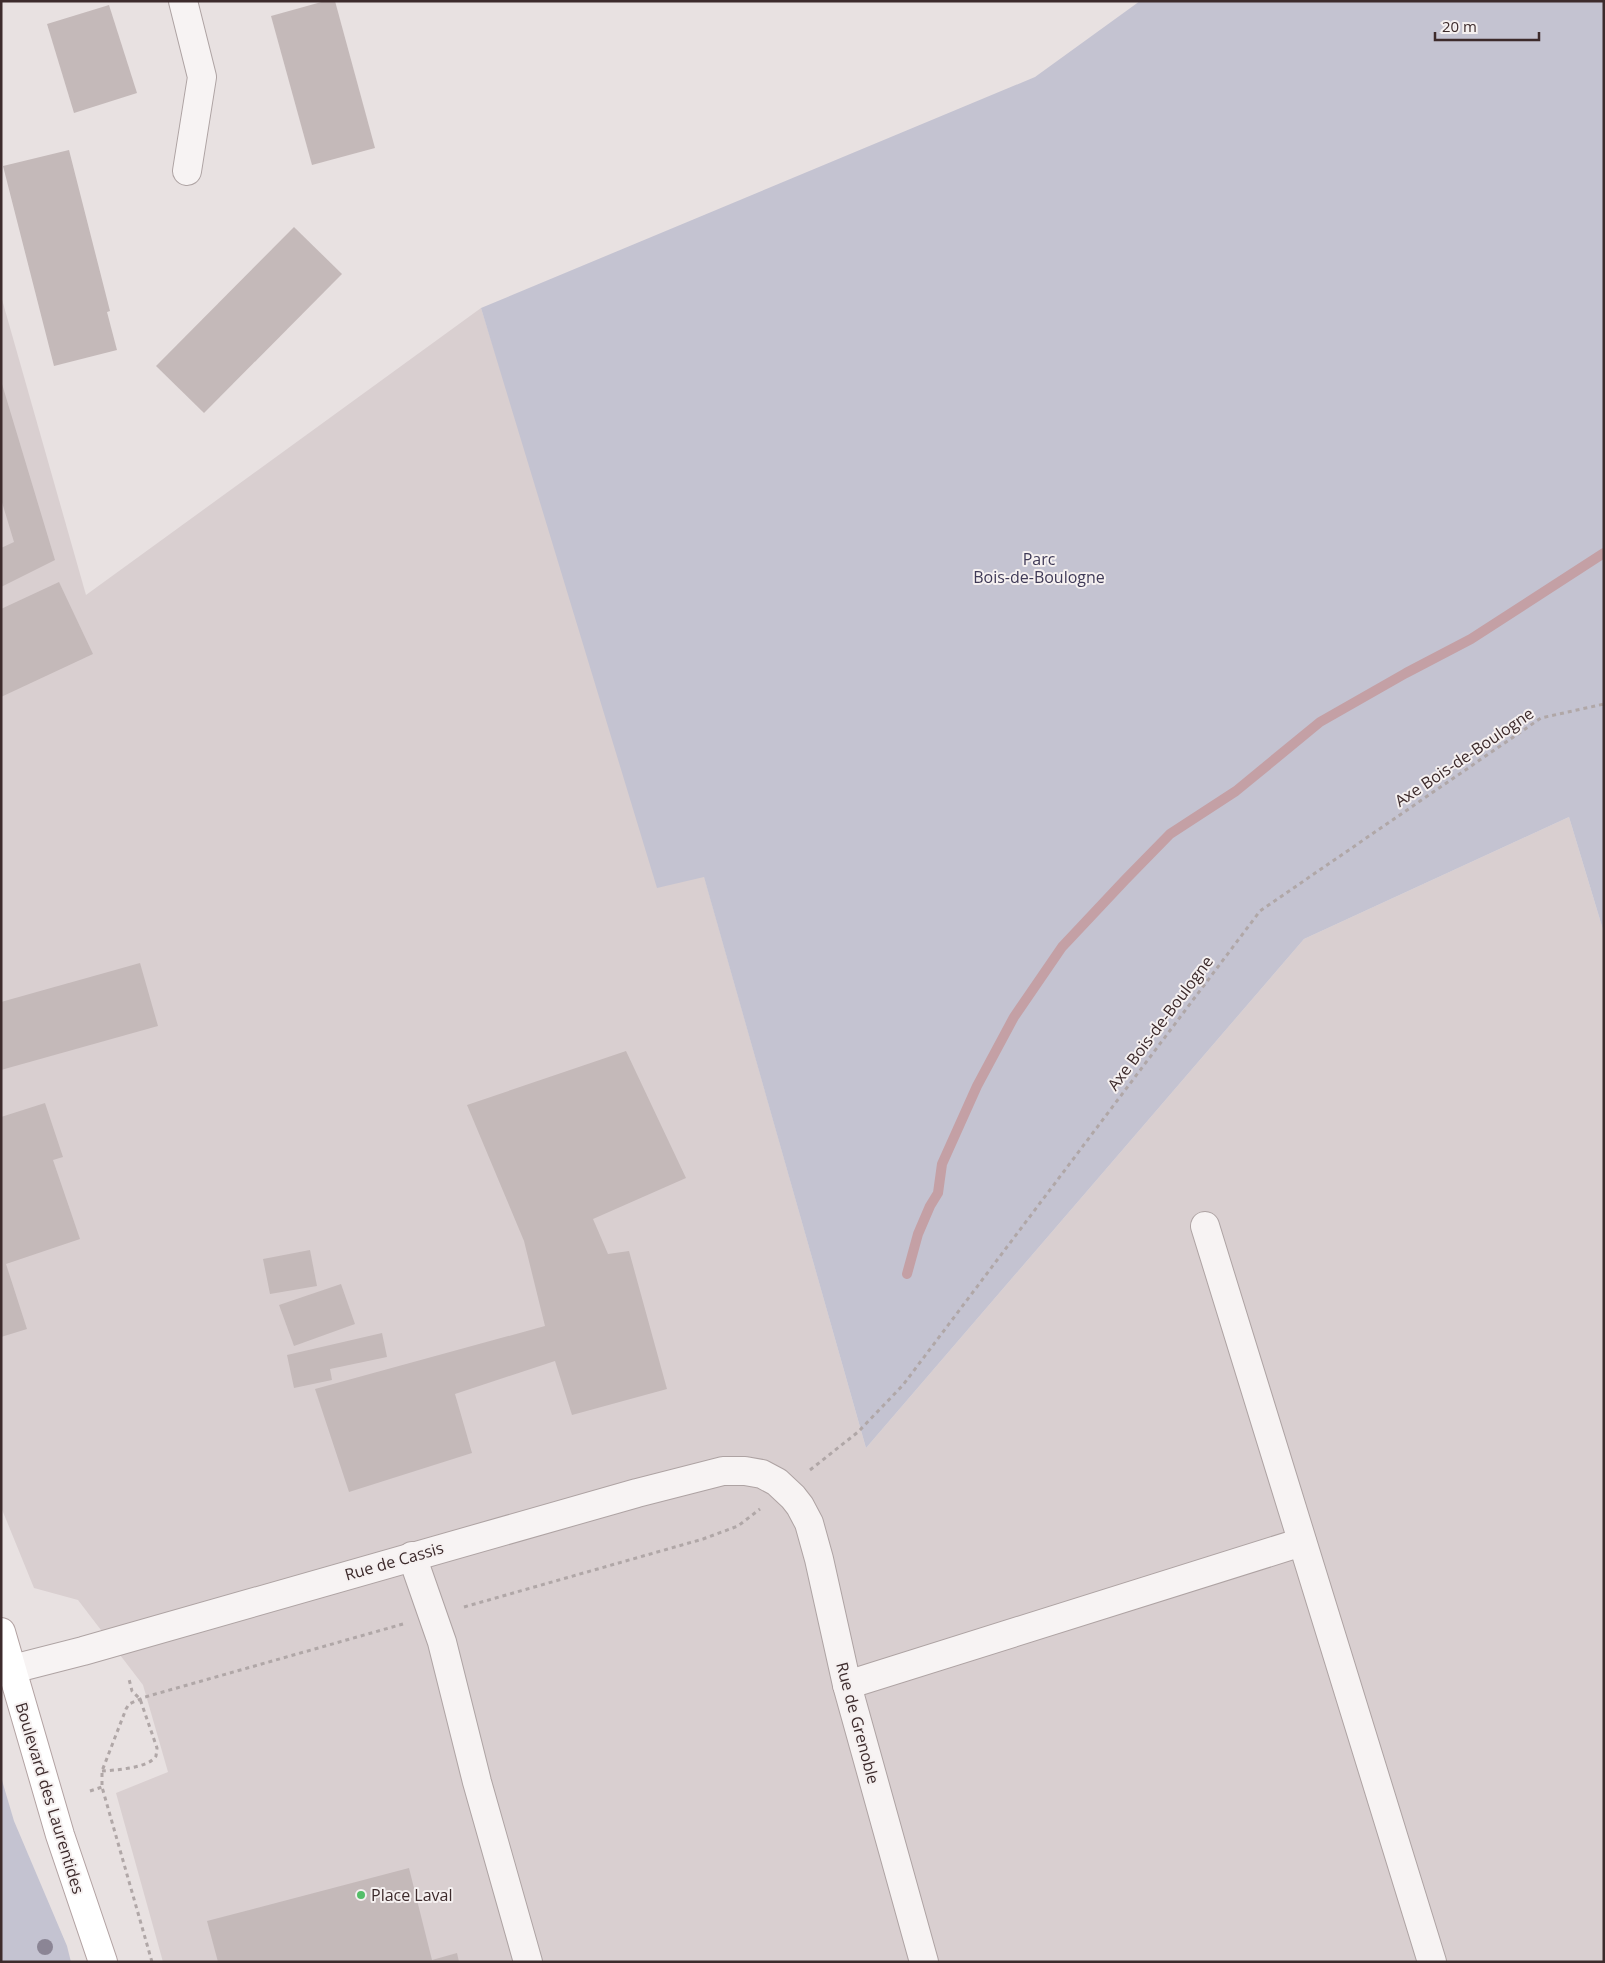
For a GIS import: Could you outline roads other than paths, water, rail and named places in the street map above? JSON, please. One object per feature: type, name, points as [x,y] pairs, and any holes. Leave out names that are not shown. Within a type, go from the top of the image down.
[{"type":"main road","name":"Boulevard des Laurentides","points":[[1,1632],[6,1671],[103,1962]]},
{"type":"street","points":[[182,1],[202,78],[187,171]]},
{"type":"street","points":[[1205,1226],[1302,1542],[1426,1960]]},
{"type":"street","name":"Rue de Cassis","points":[[6,1671],[637,1493],[723,1471],[745,1471],[762,1474],[778,1482],[785,1489]]},
{"type":"street","name":"Rue de Grenoble","points":[[785,1489],[800,1506],[809,1523],[819,1559],[847,1685],[924,1962]]},
{"type":"street","points":[[847,1685],[1302,1542]]},
{"type":"street","points":[[412,1556],[442,1642],[477,1782],[528,1962]]},
{"type":"waterway","points":[[907,1274],[918,1234],[938,1193],[942,1164],[977,1086],[1014,1017],[1062,947],[1125,880],[1170,834],[1236,791],[1320,722],[1406,673],[1471,639],[1604,553]]},
{"type":"place","name":"Place Laval","points":[[361,1895]]},
{"type":"park label","name":"Parc Bois-de-Boulogne","points":[[1039,568]]}]
